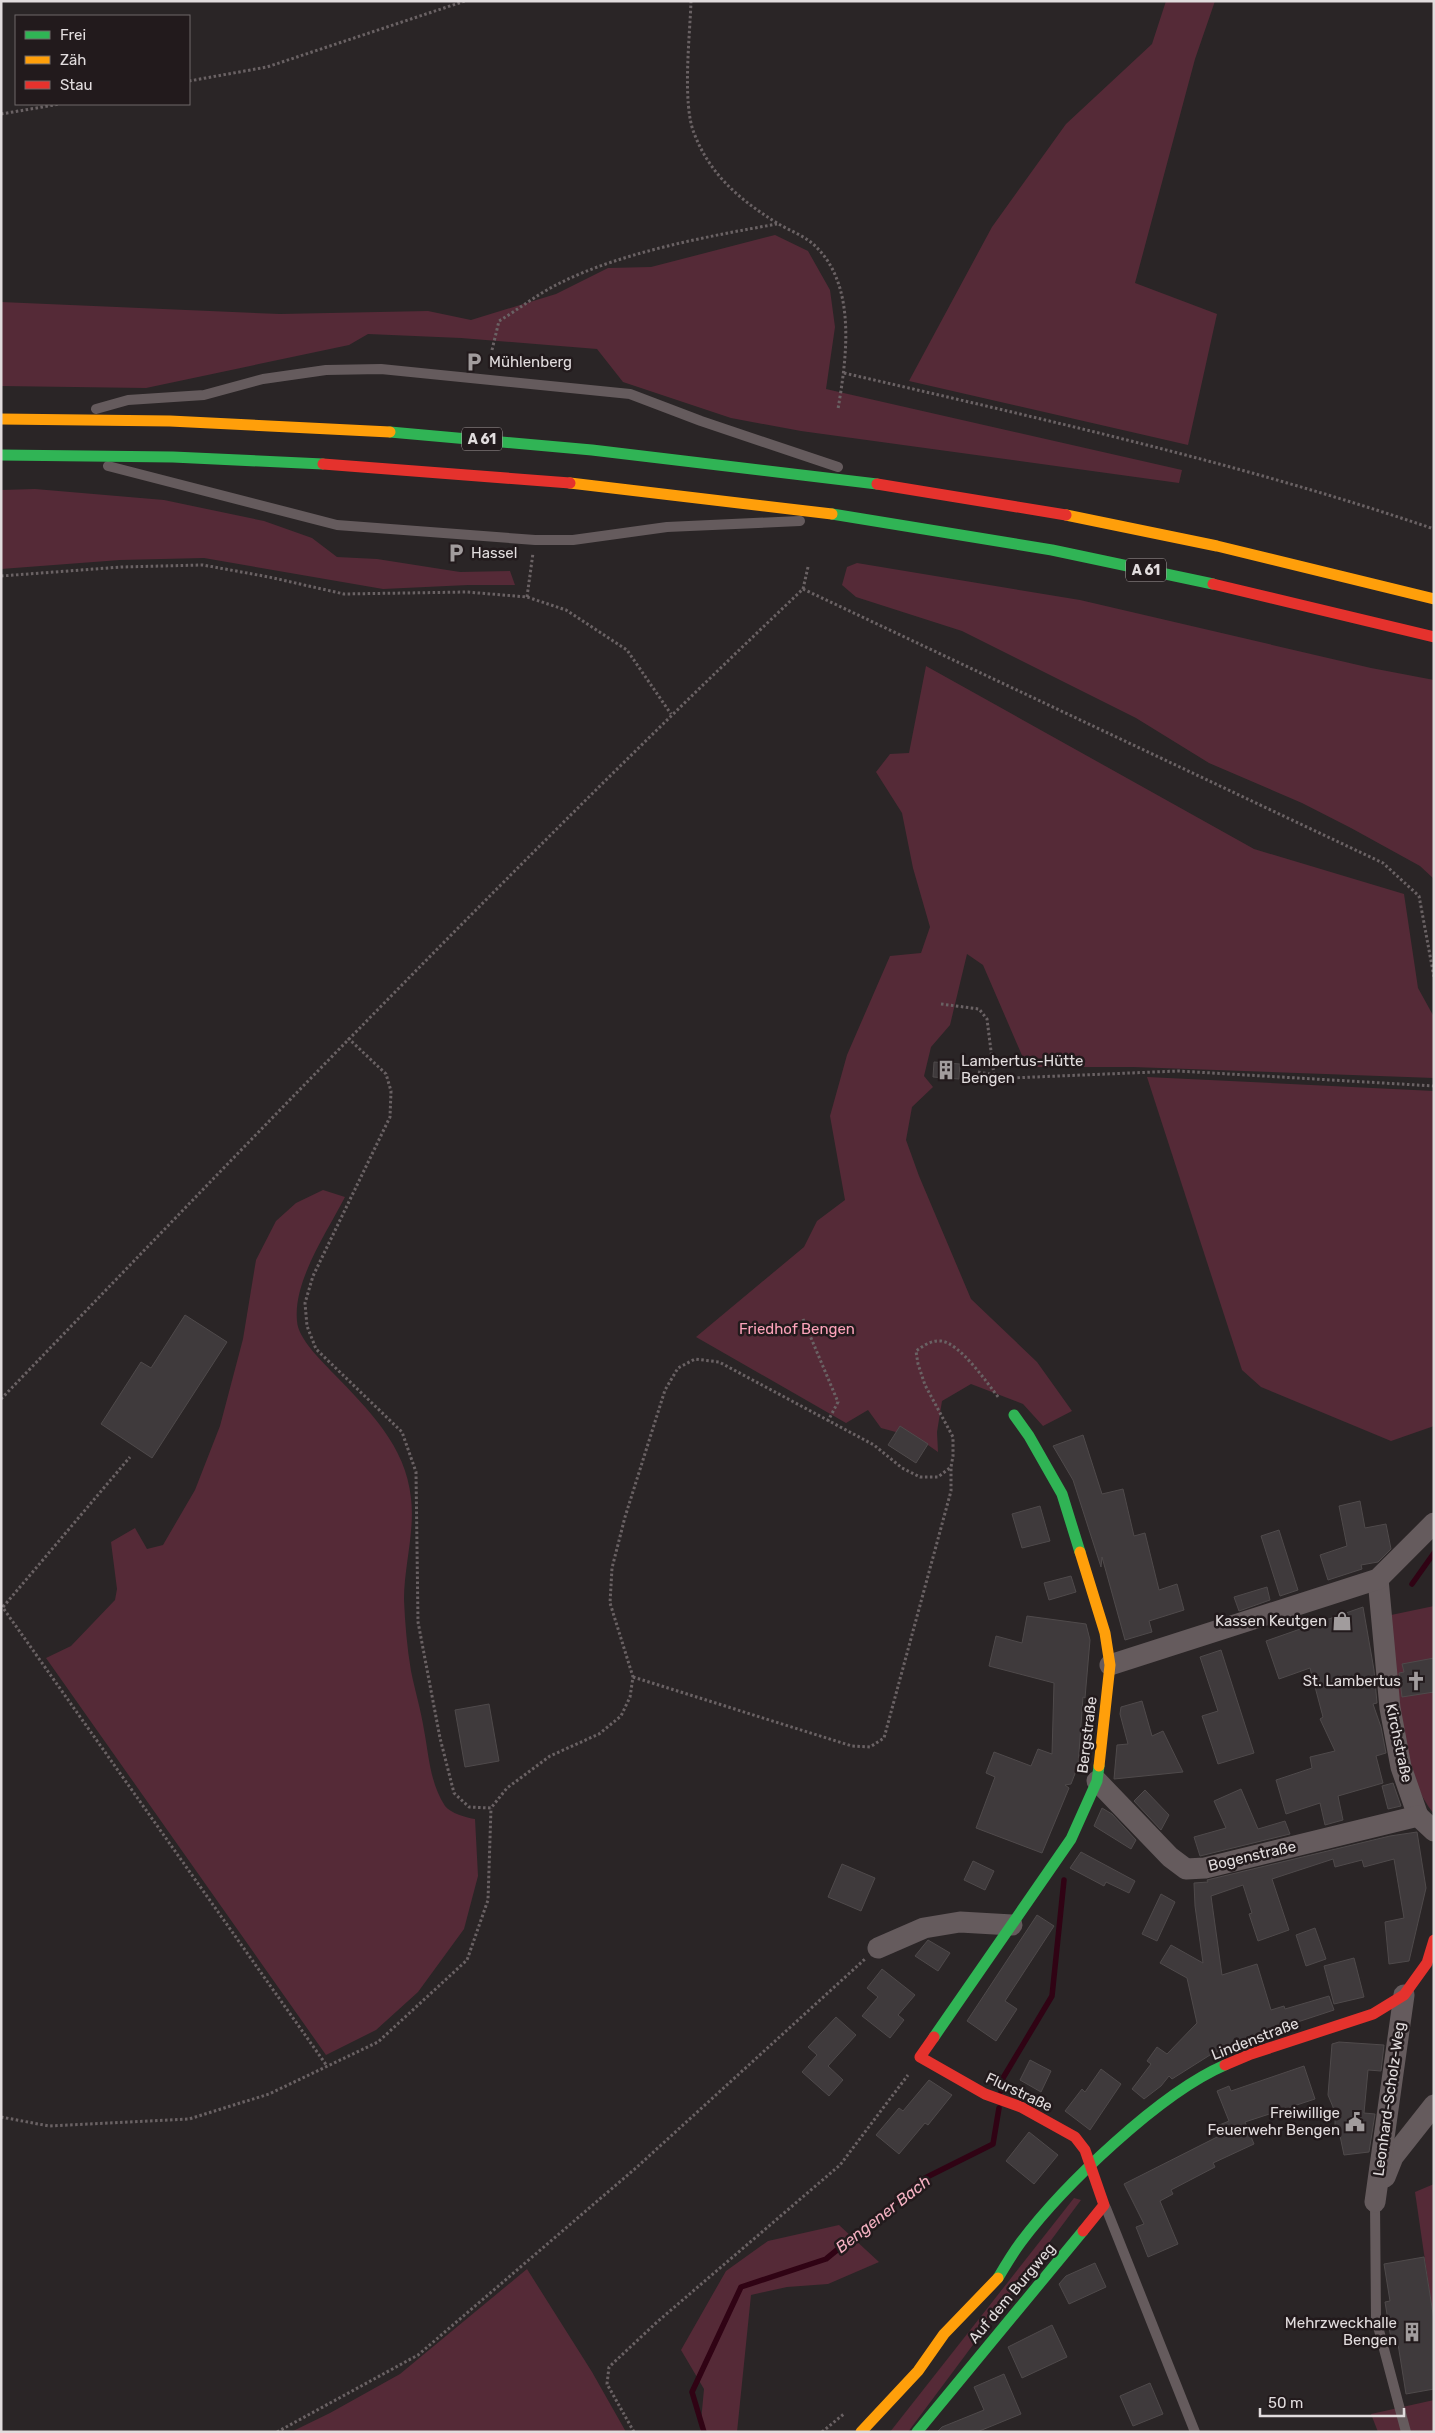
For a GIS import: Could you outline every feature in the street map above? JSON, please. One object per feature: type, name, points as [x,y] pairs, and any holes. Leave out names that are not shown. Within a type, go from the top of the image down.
[{"type":"main road","name":"A 61","points":[[1,419],[63,419],[348,429],[531,443],[899,487],[1142,530],[1434,599]]},
{"type":"main road","name":"A 61","points":[[1,455],[64,454],[206,457],[320,463],[528,479],[707,497],[856,519],[1134,567],[1296,602],[1434,637]]},
{"type":"main road","name":"Bergstraße","points":[[920,2057],[1071,1839],[1097,1780],[1110,1665],[1105,1633],[1062,1494],[1029,1436],[1014,1415]]},
{"type":"main road","name":"Lindenstraße","points":[[861,2432],[918,2371],[944,2334],[997,2279],[1021,2242],[1075,2181],[1154,2111],[1216,2069],[1251,2054],[1373,2014],[1404,1995],[1427,1963],[1434,1940]]},
{"type":"main road","name":"Flurstraße","points":[[920,2057],[984,2094],[1021,2107],[1075,2137],[1085,2150],[1090,2167]]},
{"type":"main road","points":[[1090,2167],[1104,2205]]},
{"type":"main road","name":"Auf dem Burgweg","points":[[917,2432],[1104,2205]]},
{"type":"street","points":[[1110,1665],[1378,1579],[1434,1523]]},
{"type":"street","name":"Kirchstraße","points":[[1378,1579],[1390,1708],[1400,1766],[1418,1816]]},
{"type":"street","name":"Bogenstraße","points":[[1097,1780],[1170,1857],[1186,1869],[1205,1868],[1418,1816]]},
{"type":"street","points":[[1418,1816],[1434,1831]]},
{"type":"street","points":[[878,1948],[924,1928],[960,1922],[1012,1925]]},
{"type":"street","name":"Leonhard-Scholz-Weg","points":[[1375,2202],[1404,1995]]},
{"type":"street","points":[[1375,2202],[1394,2157],[1434,2105]]},
{"type":"lane","points":[[63,419],[128,400],[204,395],[263,379],[326,370],[382,369],[630,394],[764,443],[899,487]]},
{"type":"lane","points":[[64,454],[337,524],[535,540],[573,540],[667,527],[856,519]]},
{"type":"lane","points":[[1375,2202],[1376,2319],[1406,2432]]},
{"type":"lane","points":[[1104,2205],[1195,2432]]},
{"type":"path","points":[[190,81],[267,67],[465,1]]},
{"type":"path","points":[[691,1],[688,91],[693,131],[704,156],[721,180],[743,200],[777,224],[813,244],[837,277],[845,304],[844,373],[838,409]]},
{"type":"path","points":[[1,114],[54,105]]},
{"type":"path","points":[[492,350],[499,321],[560,283],[616,262],[710,236],[777,224]]},
{"type":"path","points":[[844,373],[1092,431],[1346,499],[1434,529]]},
{"type":"path","points":[[527,597],[535,540]]},
{"type":"path","points":[[1,576],[121,567],[203,566],[269,576],[344,594],[467,592],[527,597],[566,610],[627,650],[671,714]]},
{"type":"path","points":[[1,1399],[348,1038],[671,714],[803,589],[808,567]]},
{"type":"path","points":[[803,589],[1383,863],[1419,896],[1434,977]]},
{"type":"path","points":[[941,1004],[979,1008],[983,1013],[986,1019],[994,1075]]},
{"type":"path","points":[[348,1038],[386,1074],[392,1091],[390,1117],[313,1276],[305,1303],[307,1326],[316,1349],[402,1432],[416,1472],[418,1622],[440,1738],[454,1793],[469,1807],[491,1808]]},
{"type":"path","points":[[978,1072],[1011,1078],[1178,1072],[1434,1086]]},
{"type":"path","points":[[803,1319],[838,1402],[828,1421]]},
{"type":"path","points":[[634,1677],[852,1746],[870,1747],[884,1738],[951,1491],[953,1437],[925,1385],[916,1351],[928,1343],[941,1341],[956,1348],[1014,1415]]},
{"type":"path","points":[[1,2117],[49,2126],[189,2119],[269,2094],[378,2042],[467,1960],[488,1900],[491,1808],[507,1788],[550,1756],[599,1734],[621,1716],[630,1697],[634,1677],[610,1603],[612,1568],[625,1517],[665,1390],[678,1368],[695,1359],[719,1362],[874,1445],[902,1468],[920,1477],[938,1477],[951,1467]]},
{"type":"path","points":[[130,1457],[2,1606],[327,2066]]},
{"type":"path","points":[[277,2432],[418,2355],[637,2167],[878,1948]]},
{"type":"path","points":[[634,2432],[607,2384],[609,2367],[657,2322],[840,2165],[879,2116],[920,2057]]},
{"type":"green space","points":[[1166,1],[1215,1],[1195,59],[1135,283],[1217,314],[1188,445],[909,381],[992,227],[1066,124],[1152,44]]},
{"type":"green space","points":[[775,235],[808,251],[830,290],[835,327],[826,389],[1182,470],[1179,483],[801,431],[731,418],[623,382],[597,349],[461,338],[368,334],[349,345],[146,388],[1,386],[1,302],[280,314],[428,311],[471,320],[556,294],[608,268],[651,267]]},
{"type":"green space","points":[[35,489],[164,500],[264,521],[312,538],[337,557],[377,559],[460,572],[510,571],[515,585],[383,589],[204,558],[120,560],[1,569],[1,490]]},
{"type":"green space","points":[[857,563],[1080,600],[1371,668],[1434,680],[1434,879],[1420,866],[1351,828],[1302,803],[1209,763],[1136,718],[962,631],[856,597],[842,585],[847,567]]},
{"type":"green space","name":"Friedhof Bengen","points":[[926,666],[1254,849],[1404,894],[1418,988],[1434,1017],[1434,1078],[1133,1067],[1027,1067],[983,965],[967,954],[950,1025],[931,1047],[924,1076],[933,1087],[912,1107],[906,1140],[919,1176],[971,1299],[1037,1362],[1072,1411],[1043,1426],[1023,1404],[971,1384],[942,1401],[937,1432],[938,1452],[918,1438],[881,1428],[868,1410],[846,1423],[696,1337],[804,1247],[817,1221],[845,1200],[830,1116],[847,1055],[890,956],[921,953],[930,927],[913,868],[902,813],[876,772],[890,754],[909,753]]},
{"type":"green space","points":[[1147,1077],[1434,1091],[1434,1426],[1391,1441],[1261,1387],[1242,1370]]},
{"type":"green space","points":[[323,1190],[345,1197],[306,1273],[297,1306],[298,1328],[311,1349],[359,1400],[383,1430],[402,1462],[408,1479],[412,1524],[404,1600],[406,1636],[411,1671],[436,1788],[445,1806],[451,1811],[475,1819],[478,1876],[464,1929],[418,1992],[376,2030],[326,2055],[46,1658],[71,1646],[115,1600],[117,1589],[111,1542],[135,1528],[147,1549],[163,1545],[195,1490],[220,1426],[243,1339],[256,1260],[276,1221],[296,1203]]},
{"type":"green space","points":[[1434,1606],[1434,1814],[1421,1794],[1411,1771],[1404,1746],[1396,1692],[1391,1615]]},
{"type":"green space","points":[[1434,2184],[1434,2322],[1415,2192]]},
{"type":"green space","points":[[1074,2198],[1081,2200],[908,2432],[890,2432]]},
{"type":"green space","points":[[839,2225],[879,2262],[828,2284],[787,2287],[751,2295],[737,2432],[700,2432],[704,2389],[681,2350],[726,2271],[768,2241]]},
{"type":"green space","points":[[527,2269],[592,2372],[626,2432],[291,2432],[330,2413],[400,2374]]},
{"type":"green space","points":[[1434,2400],[1434,2432],[1378,2432],[1371,2414]]},
{"type":"building","name":"Lambertus-Hütte Bengen","points":[[934,1062],[960,1064],[959,1079],[933,1077]]},
{"type":"building","points":[[185,1315],[227,1342],[152,1458],[101,1424],[141,1362],[151,1368]]},
{"type":"building","points":[[900,1426],[928,1444],[916,1463],[888,1445]]},
{"type":"building","points":[[1083,1435],[1102,1494],[1123,1489],[1134,1536],[1145,1533],[1159,1590],[1177,1584],[1184,1610],[1149,1621],[1152,1632],[1125,1640],[1102,1557],[1101,1567],[1073,1480],[1053,1446]]},
{"type":"building","points":[[1360,1501],[1365,1528],[1386,1524],[1391,1549],[1378,1562],[1361,1565],[1362,1569],[1328,1580],[1320,1555],[1347,1546],[1339,1506]]},
{"type":"building","points":[[1040,1506],[1050,1541],[1022,1548],[1012,1514]]},
{"type":"building","points":[[1279,1530],[1298,1590],[1280,1596],[1261,1536]]},
{"type":"building","points":[[1071,1576],[1076,1592],[1049,1600],[1044,1583]]},
{"type":"building","points":[[1267,1587],[1270,1600],[1239,1611],[1234,1597]]},
{"type":"building","points":[[1363,1607],[1374,1670],[1377,1703],[1373,1704],[1381,1727],[1386,1753],[1376,1756],[1383,1783],[1338,1796],[1343,1820],[1325,1825],[1320,1803],[1286,1814],[1276,1780],[1312,1768],[1310,1757],[1335,1751],[1320,1719],[1323,1717],[1310,1668],[1279,1679],[1266,1641]]},
{"type":"building","points":[[1027,1616],[1086,1624],[1090,1640],[1085,1698],[1083,1697],[1078,1766],[1071,1784],[1065,1785],[1069,1788],[1042,1853],[976,1828],[995,1777],[986,1773],[994,1752],[1031,1766],[1038,1749],[1052,1754],[1054,1683],[989,1666],[996,1636],[1022,1643]]},
{"type":"building","points":[[1221,1650],[1254,1753],[1218,1764],[1202,1716],[1218,1711],[1200,1657]]},
{"type":"building","name":"St. Lambertus","points":[[1434,1658],[1434,1692],[1402,1697],[1399,1673],[1404,1672],[1402,1664]]},
{"type":"building","points":[[1142,1701],[1152,1736],[1163,1731],[1183,1772],[1114,1779],[1117,1745],[1128,1744],[1120,1714],[1121,1707]]},
{"type":"building","points":[[489,1704],[499,1761],[465,1767],[455,1710]]},
{"type":"building","points":[[1393,1783],[1401,1806],[1388,1809],[1382,1786]]},
{"type":"building","points":[[1241,1789],[1258,1829],[1285,1821],[1290,1834],[1200,1856],[1194,1837],[1226,1828],[1214,1801]]},
{"type":"building","points":[[1145,1790],[1169,1815],[1161,1830],[1134,1801]]},
{"type":"building","points":[[1102,1808],[1112,1814],[1136,1840],[1131,1849],[1094,1826]]},
{"type":"building","points":[[1417,1832],[1426,1888],[1409,1961],[1389,1964],[1385,1922],[1404,1918],[1394,1859],[1364,1867],[1362,1860],[1335,1867],[1333,1859],[1272,1879],[1289,1930],[1258,1941],[1249,1914],[1252,1913],[1243,1885],[1211,1896],[1222,1975],[1257,1964],[1271,2010],[1284,2006],[1285,2009],[1329,1996],[1334,2010],[1246,2039],[1210,2055],[1172,2079],[1169,2076],[1161,2086],[1144,2099],[1132,2089],[1151,2064],[1147,2061],[1157,2047],[1167,2054],[1197,2023],[1187,1978],[1160,1963],[1171,1945],[1203,1963],[1195,1906],[1194,1883],[1208,1882],[1207,1880],[1390,1836]]},
{"type":"building","points":[[1081,1852],[1135,1881],[1129,1893],[1106,1882],[1104,1886],[1070,1868]]},
{"type":"building","points":[[973,1861],[994,1871],[985,1890],[964,1880]]},
{"type":"building","points":[[842,1864],[875,1878],[861,1911],[828,1897]]},
{"type":"building","points":[[1161,1894],[1175,1902],[1157,1941],[1142,1934]]},
{"type":"building","points":[[1037,1915],[1054,1926],[1005,2001],[1017,2009],[996,2041],[967,2021]]},
{"type":"building","points":[[1315,1928],[1326,1959],[1306,1966],[1296,1935]]},
{"type":"building","points":[[928,1940],[950,1953],[938,1971],[915,1956]]},
{"type":"building","points":[[1354,1958],[1364,1997],[1334,2004],[1324,1966]]},
{"type":"building","points":[[882,1969],[915,1995],[898,2015],[904,2020],[890,2038],[862,2016],[878,1997],[867,1988]]},
{"type":"building","points":[[836,2017],[856,2035],[828,2066],[843,2080],[829,2096],[802,2072],[817,2055],[808,2047]]},
{"type":"building","points":[[1339,2042],[1384,2045],[1381,2071],[1368,2070],[1364,2113],[1375,2114],[1369,2152],[1344,2155],[1339,2131],[1335,2130],[1335,2112],[1328,2095],[1332,2044]]},
{"type":"building","points":[[1030,2060],[1051,2071],[1041,2092],[1020,2080]]},
{"type":"building","points":[[1304,2066],[1315,2099],[1245,2122],[1254,2144],[1213,2163],[1215,2167],[1171,2190],[1173,2194],[1160,2201],[1178,2244],[1148,2257],[1136,2227],[1144,2224],[1124,2184],[1221,2135],[1217,2126],[1229,2121],[1217,2091],[1229,2086],[1231,2091]]},
{"type":"building","points":[[1101,2069],[1121,2084],[1090,2130],[1065,2111],[1082,2089],[1085,2092]]},
{"type":"building","points":[[929,2080],[952,2095],[928,2125],[925,2123],[899,2154],[876,2135],[899,2108],[903,2111]]},
{"type":"building","points":[[1029,2132],[1058,2155],[1034,2184],[1006,2161]]},
{"type":"building","name":"Mehrzweckhalle Bengen","points":[[1424,2257],[1434,2320],[1434,2389],[1406,2394],[1398,2344],[1392,2345],[1385,2302],[1390,2301],[1384,2264]]},
{"type":"building","points":[[1095,2263],[1106,2287],[1069,2304],[1059,2284],[1066,2276]]},
{"type":"building","points":[[1052,2325],[1067,2357],[1022,2378],[1008,2347]]},
{"type":"building","points":[[1004,2374],[1021,2414],[977,2432],[937,2432],[942,2427],[984,2410],[974,2387]]},
{"type":"building","points":[[1150,2383],[1163,2414],[1133,2426],[1120,2396]]},
{"type":"waterway","name":"Bengener Bach","points":[[1412,1584],[1434,1553]]},
{"type":"waterway","name":"Bengener Bach","points":[[1001,2091],[1003,2078],[1052,1996],[1064,1880]]},
{"type":"waterway","name":"Bengener Bach","points":[[704,2432],[692,2392],[741,2287],[826,2259],[925,2178],[993,2144],[999,2108]]},
{"type":"traffic: fast","points":[[390,432],[592,450],[877,484]]},
{"type":"traffic: fast","points":[[1,455],[173,457],[323,464]]},
{"type":"traffic: fast","points":[[832,514],[1052,550],[1213,584]]},
{"type":"traffic: fast","points":[[1014,1415],[1029,1436],[1062,1494],[1080,1552]]},
{"type":"traffic: fast","points":[[934,2037],[1071,1839],[1097,1781],[1099,1766]]},
{"type":"traffic: fast","points":[[998,2278],[1018,2246],[1039,2219],[1114,2143],[1199,2078],[1225,2065]]},
{"type":"traffic: fast","points":[[917,2432],[1083,2231]]},
{"type":"traffic: slow","points":[[1,419],[170,421],[390,432]]},
{"type":"traffic: slow","points":[[570,483],[832,514]]},
{"type":"traffic: slow","points":[[1066,515],[1217,546],[1434,599]]},
{"type":"traffic: slow","points":[[1080,1552],[1105,1633],[1110,1665],[1099,1766]]},
{"type":"traffic: slow","points":[[861,2432],[918,2371],[944,2334],[998,2278]]},
{"type":"traffic: jam","points":[[323,464],[570,483]]},
{"type":"traffic: jam","points":[[877,484],[1066,515]]},
{"type":"traffic: jam","points":[[1213,584],[1434,637]]},
{"type":"traffic: jam","points":[[1225,2065],[1251,2054],[1373,2014],[1404,1995],[1427,1963],[1434,1940]]},
{"type":"traffic: jam","points":[[934,2037],[920,2057],[985,2094],[1021,2107],[1075,2137],[1085,2150],[1104,2205],[1083,2231]]},
{"type":"place","name":"Mühlenberg","points":[[474,362]]},
{"type":"place","name":"Hassel","points":[[456,553]]},
{"type":"place","name":"Lambertus-Hütte Bengen","points":[[946,1070]]},
{"type":"place","name":"Kassen Keutgen","points":[[1342,1621]]},
{"type":"place","name":"St. Lambertus","points":[[1416,1681]]},
{"type":"place","name":"Freiwillige Feuerwehr Bengen","points":[[1355,2122]]},
{"type":"place","name":"Mehrzweckhalle Bengen","points":[[1412,2332]]}]
